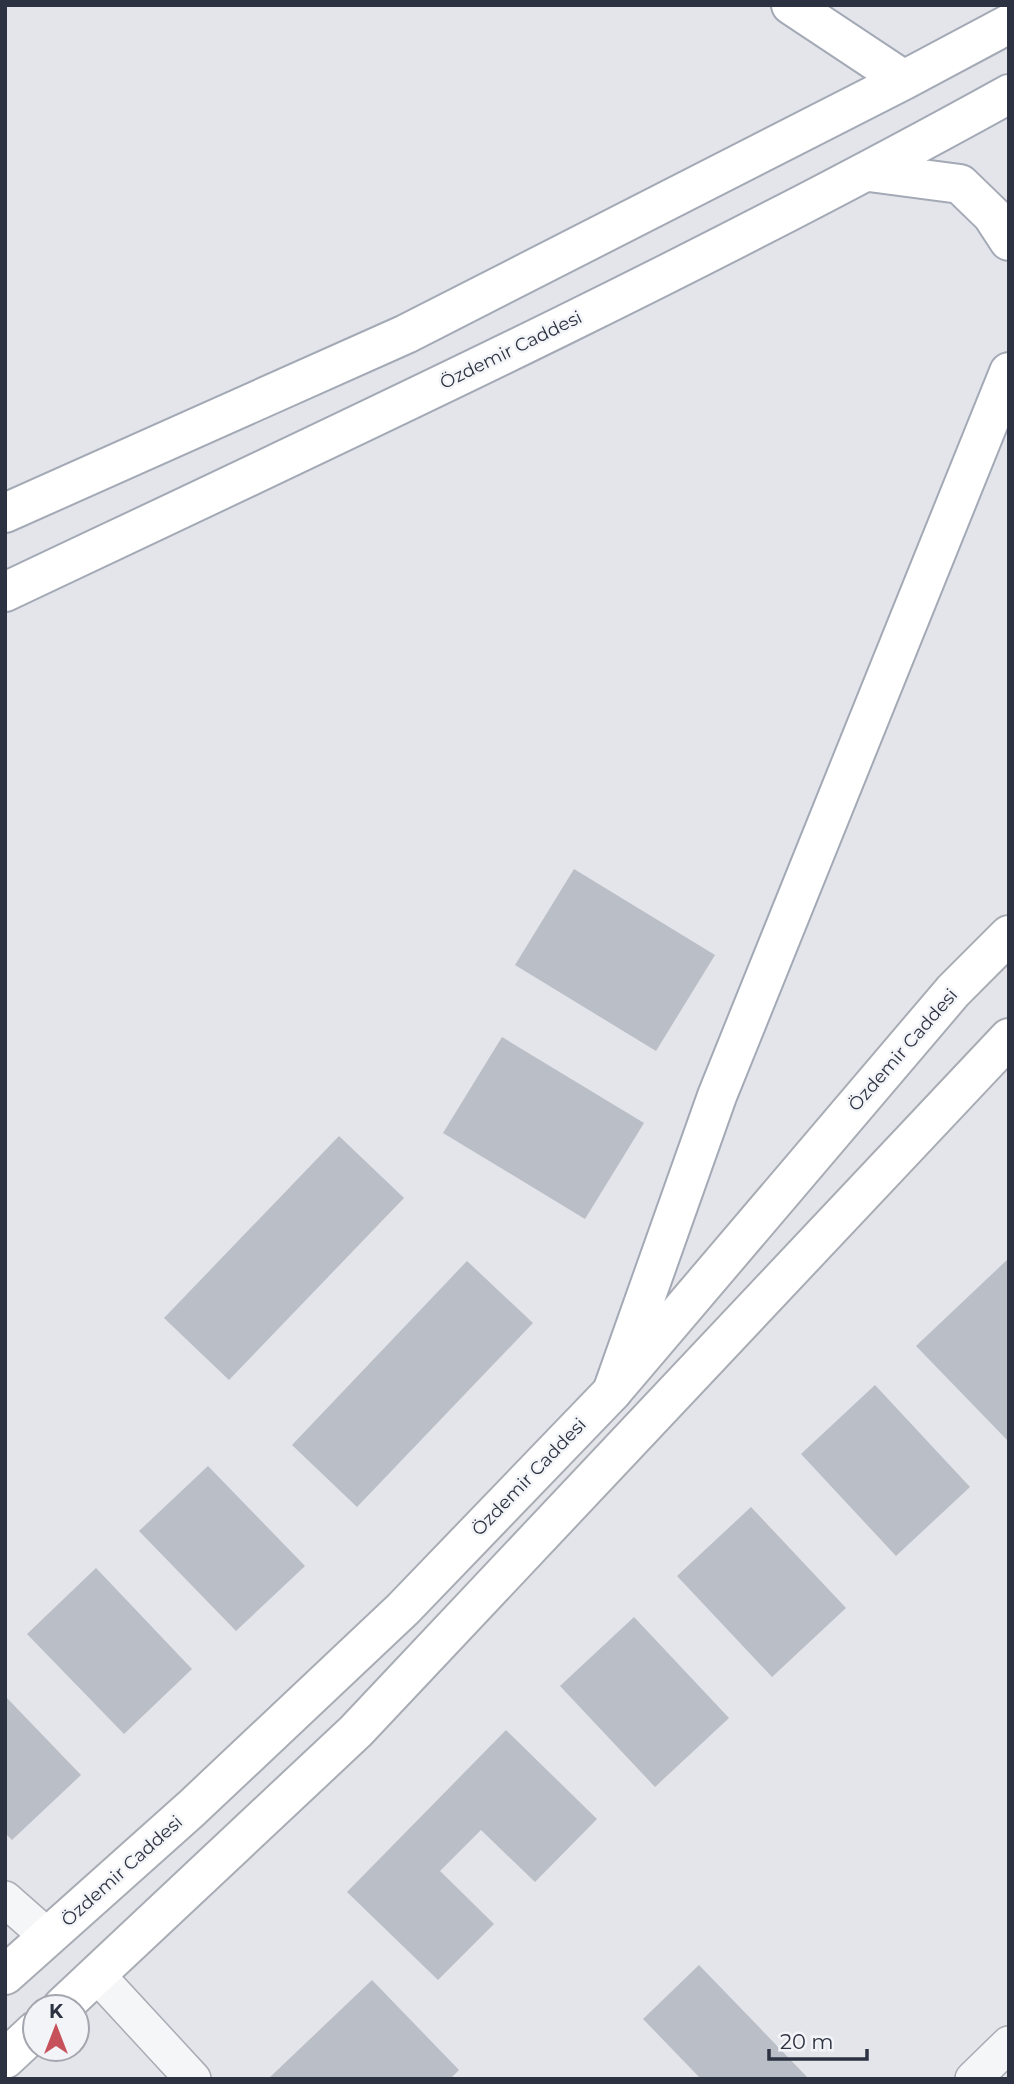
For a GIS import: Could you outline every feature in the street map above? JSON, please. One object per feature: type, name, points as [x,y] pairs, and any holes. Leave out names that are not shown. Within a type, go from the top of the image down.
[{"type":"main road","points":[[791,5],[904,80]]},
{"type":"main road","points":[[5,513],[406,334],[1009,24]]},
{"type":"main road","name":"Özdemir Caddesi","points":[[5,592],[448,382],[869,172],[1009,94]]},
{"type":"main road","points":[[869,172],[960,184],[992,215],[1009,241]]},
{"type":"main road","points":[[612,1392],[717,1096],[1009,372]]},
{"type":"main road","name":"Özdemir Caddesi","points":[[5,1975],[192,1808],[403,1609],[612,1392],[953,991],[1009,935]]},
{"type":"main road","points":[[77,1993],[356,1731],[1009,1038]]},
{"type":"main road","points":[[5,2059],[21,2044]]},
{"type":"street","points":[[5,1899],[48,1937]]},
{"type":"street","points":[[97,1975],[193,2079]]},
{"type":"street","points":[[974,2079],[1009,2044]]},
{"type":"building","points":[[574,869],[715,955],[656,1051],[515,965]]},
{"type":"building","points":[[502,1037],[644,1123],[585,1219],[443,1133]]},
{"type":"building","points":[[339,1136],[404,1198],[229,1380],[164,1318]]},
{"type":"building","points":[[1009,1258],[1009,1442],[916,1346]]},
{"type":"building","points":[[467,1261],[533,1323],[357,1507],[292,1445]]},
{"type":"building","points":[[875,1385],[970,1487],[896,1556],[801,1454]]},
{"type":"building","points":[[208,1466],[305,1566],[236,1631],[139,1531]]},
{"type":"building","points":[[751,1507],[846,1608],[772,1677],[677,1576]]},
{"type":"building","points":[[96,1568],[192,1669],[124,1734],[27,1634]]},
{"type":"building","points":[[634,1617],[729,1718],[655,1787],[560,1686]]},
{"type":"building","points":[[5,1696],[81,1775],[12,1840],[5,1833]]},
{"type":"building","points":[[506,1730],[597,1819],[535,1882],[481,1830],[440,1871],[494,1924],[438,1980],[347,1892]]},
{"type":"building","points":[[699,1965],[809,2079],[701,2079],[643,2019]]},
{"type":"building","points":[[372,1980],[459,2070],[450,2079],[268,2079]]}]
